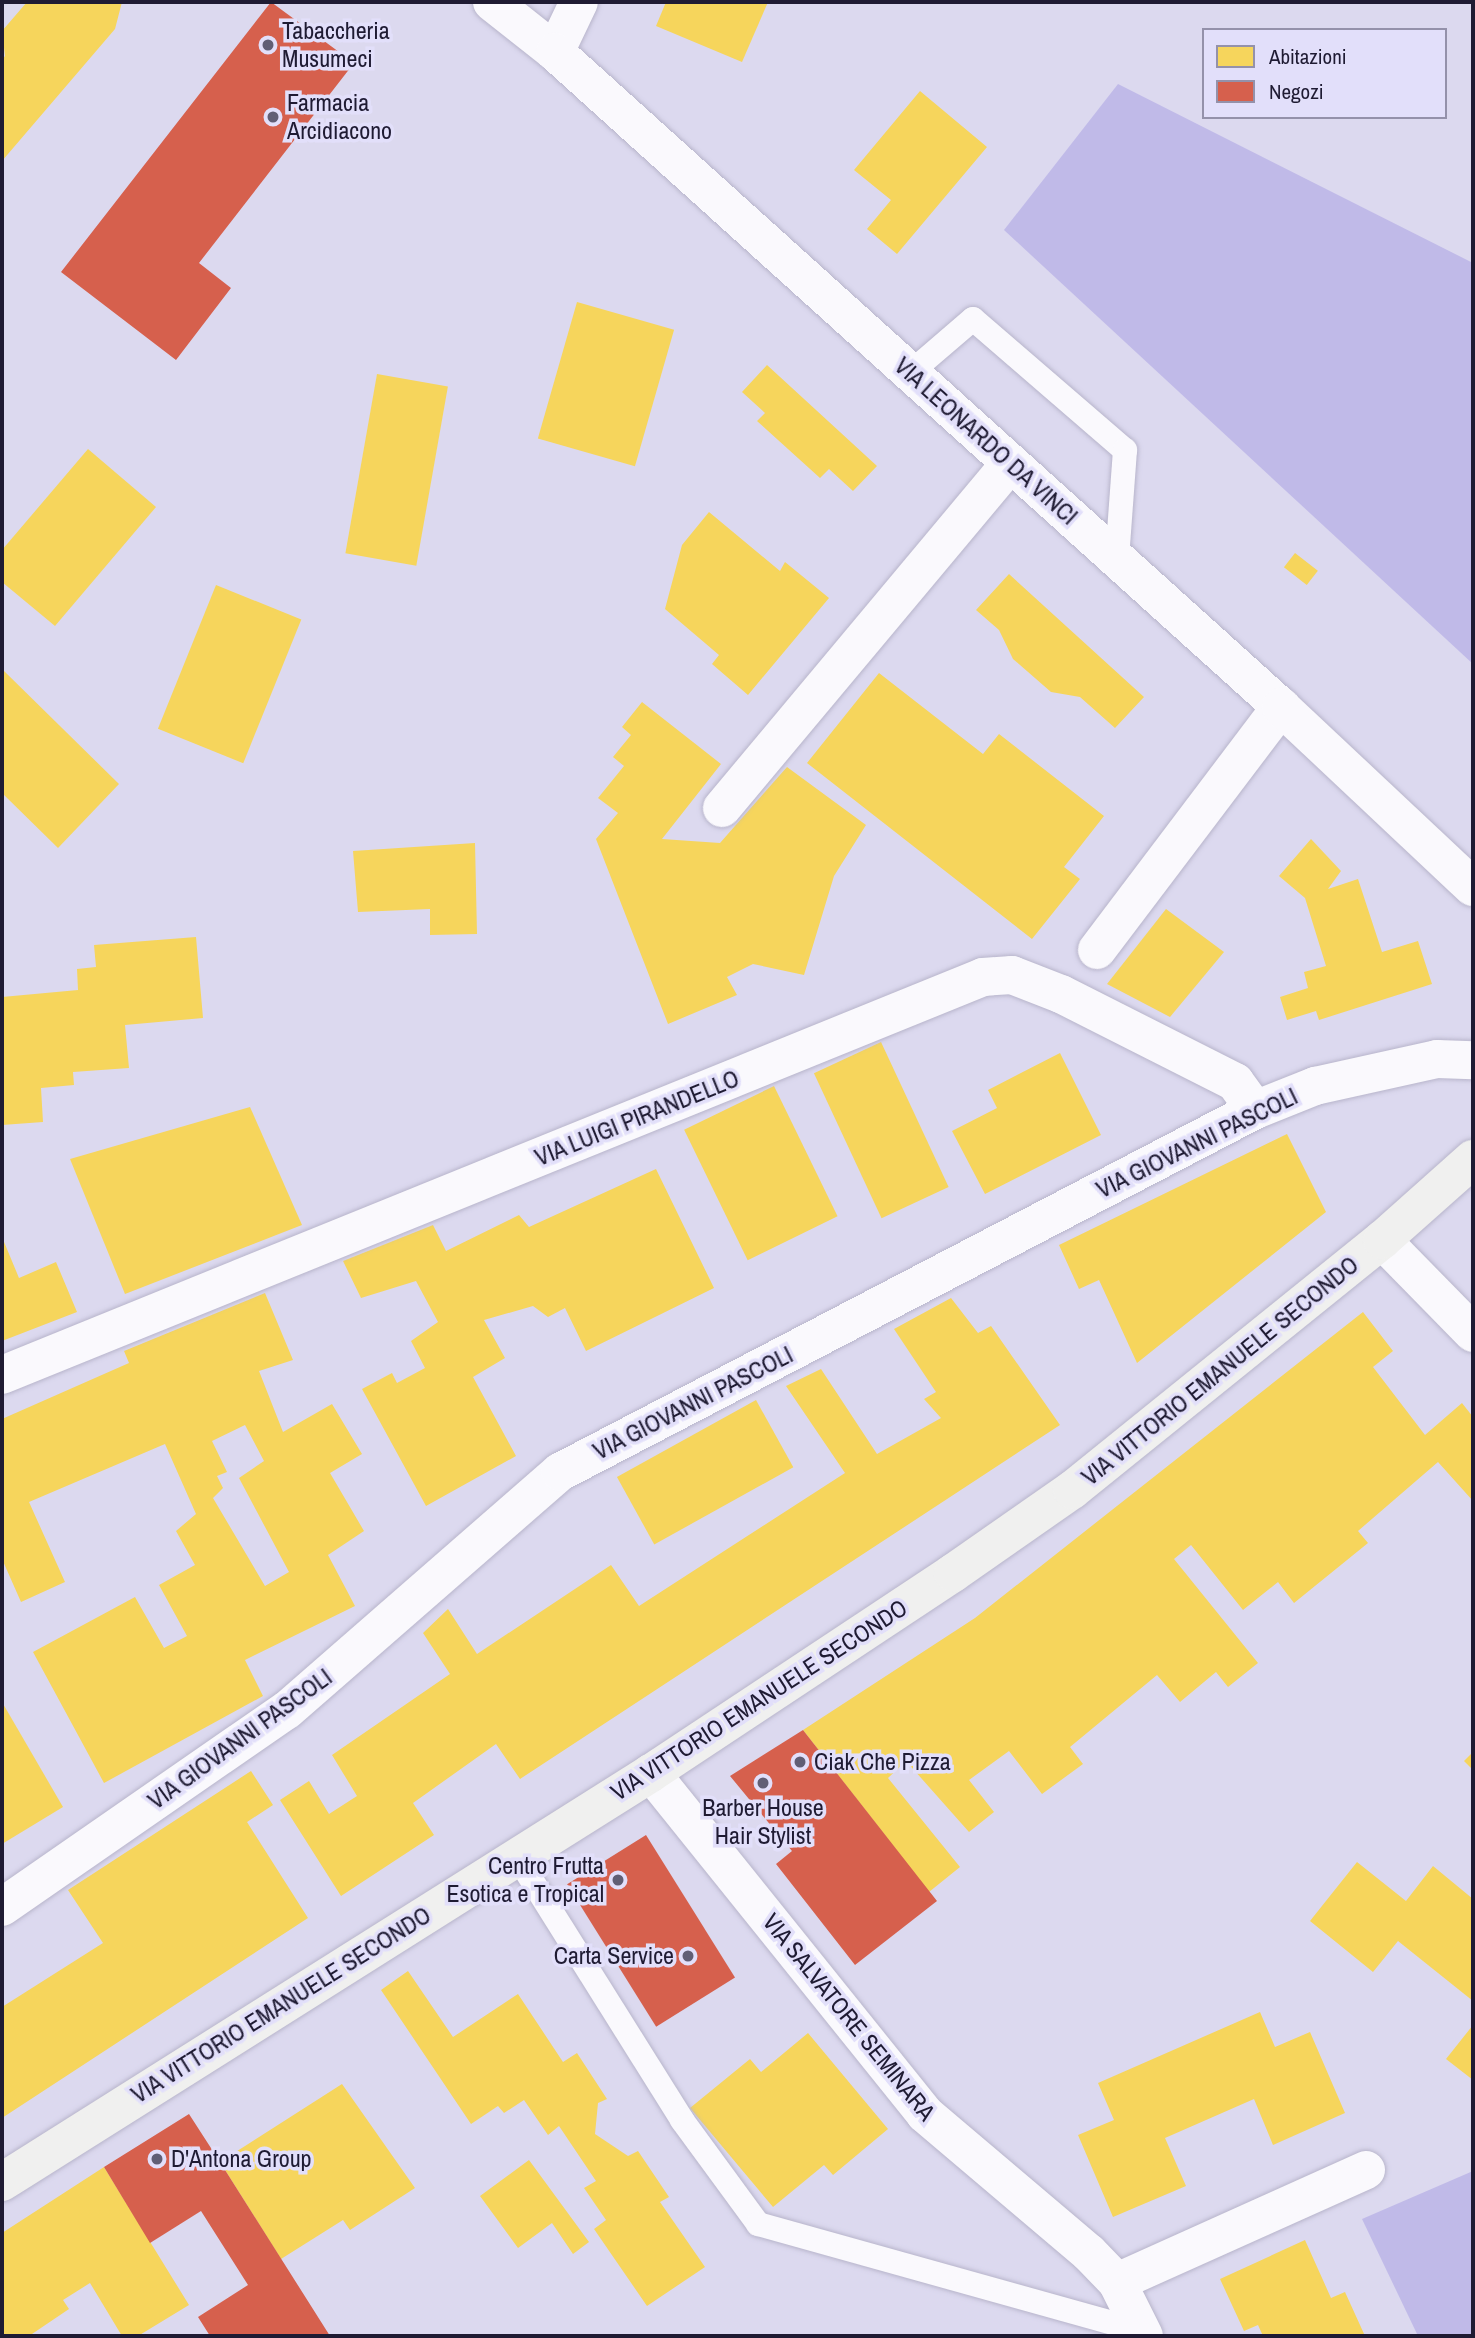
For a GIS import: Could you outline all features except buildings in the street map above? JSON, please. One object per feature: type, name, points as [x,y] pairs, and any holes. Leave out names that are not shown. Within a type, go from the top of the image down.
[{"type":"main road","name":"VIA VITTORIO EMANUELE SECONDO","points":[[2,2182],[516,1855],[651,1773],[1072,1489],[1382,1240],[1473,1159]]},
{"type":"street","name":"VIA LEONARDO DA VINCI","points":[[492,2],[555,52],[1117,559],[1281,707],[1473,887]]},
{"type":"street","points":[[555,52],[579,2]]},
{"type":"street","points":[[722,808],[1010,463]]},
{"type":"street","points":[[1097,950],[1281,707]]},
{"type":"street","name":"VIA LUIGI PIRANDELLO","points":[[2,1375],[983,977],[1012,975],[1061,995],[1235,1082],[1255,1110]]},
{"type":"street","name":"VIA GIOVANNI PASCOLI","points":[[2,1907],[287,1710],[560,1472],[1255,1110],[1315,1086],[1437,1059],[1473,1060]]},
{"type":"street","points":[[1382,1240],[1473,1333]]},
{"type":"street","name":"VIA SALVATORE SEMINARA","points":[[651,1773],[925,2114],[1089,2253],[1117,2282],[1143,2334]]},
{"type":"street","points":[[1117,2282],[1366,2171]]},
{"type":"lane","points":[[910,373],[973,319],[1125,450],[1117,559]]},
{"type":"lane","points":[[516,1855],[682,2120],[758,2224],[1143,2334]]},
{"type":"shaded area","points":[[1118,84],[1473,263],[1473,664],[1004,230]]},
{"type":"shaded area","points":[[1473,2171],[1473,2336],[1418,2336],[1362,2219]]},
{"type":"place","name":"Tabaccheria Musumeci","points":[[268,45]]},
{"type":"place","name":"Farmacia Arcidiacono","points":[[273,117]]},
{"type":"place","name":"Ciak Che Pizza","points":[[800,1762]]},
{"type":"place","name":"Barber House Hair Stylist","points":[[763,1783]]},
{"type":"place","name":"Centro Frutta Esotica e Tropical","points":[[618,1880]]},
{"type":"place","name":"Carta Service","points":[[688,1956]]},
{"type":"place","name":"D'Antona Group","points":[[157,2159]]}]
